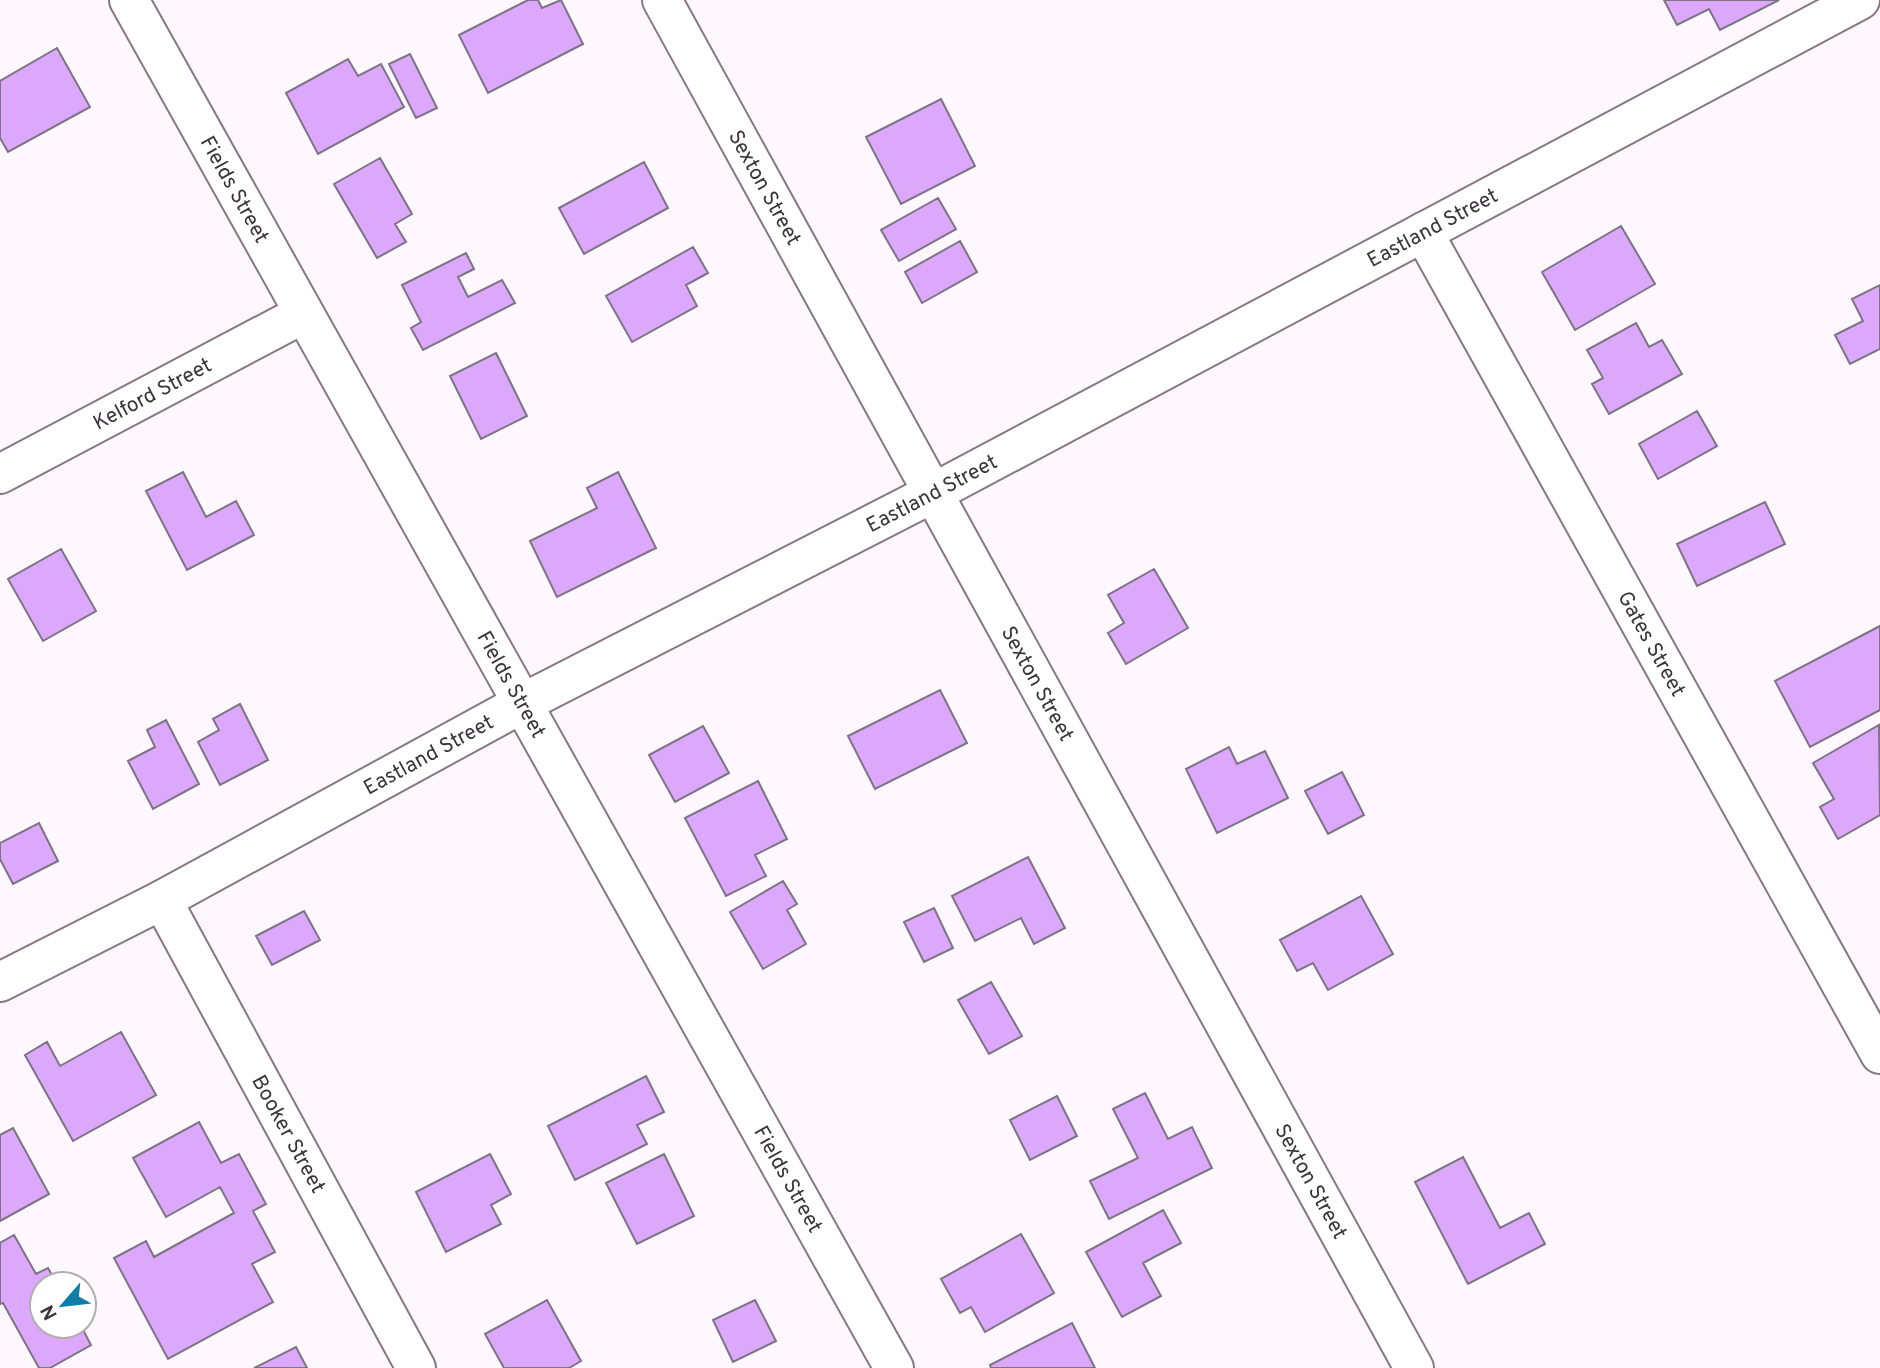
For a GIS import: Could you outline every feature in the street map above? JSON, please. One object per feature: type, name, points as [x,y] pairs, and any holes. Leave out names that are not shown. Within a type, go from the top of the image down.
[{"type":"street","name":"Fields Street","points":[[129,0],[894,1368]]},
{"type":"street","name":"Sexton Street","points":[[662,0],[1414,1368]]},
{"type":"street","name":"Eastland Street","points":[[0,982],[162,900],[521,704],[933,493],[1860,0]]},
{"type":"street","points":[[1868,0],[1880,21]]},
{"type":"street","name":"Gates Street","points":[[1423,232],[1880,1054]]},
{"type":"street","name":"Kelford Street","points":[[0,474],[303,314]]},
{"type":"street","name":"Booker Street","points":[[162,900],[416,1368]]},
{"type":"building","points":[[528,0],[538,0],[542,8],[561,0],[583,44],[488,93],[459,35]]},
{"type":"building","points":[[1664,0],[1779,0],[1720,30],[1709,9],[1677,25]]},
{"type":"building","points":[[57,48],[90,107],[8,152],[0,138],[0,81]]},
{"type":"building","points":[[410,54],[437,108],[416,118],[389,64]]},
{"type":"building","points":[[348,59],[358,76],[381,64],[404,107],[318,154],[286,93]]},
{"type":"building","points":[[941,99],[975,166],[901,204],[866,137]]},
{"type":"building","points":[[380,158],[412,214],[395,224],[406,242],[377,258],[334,184]]},
{"type":"building","points":[[644,162],[668,208],[584,254],[559,208]]},
{"type":"building","points":[[938,198],[956,229],[899,261],[881,230]]},
{"type":"building","points":[[1621,226],[1655,284],[1575,330],[1542,272]]},
{"type":"building","points":[[960,241],[977,272],[922,303],[905,272]]},
{"type":"building","points":[[693,247],[708,273],[686,285],[697,306],[632,342],[606,296]]},
{"type":"building","points":[[466,253],[474,269],[458,277],[468,297],[502,280],[515,303],[423,350],[411,328],[421,322],[402,285]]},
{"type":"building","points":[[1880,285],[1880,349],[1850,364],[1835,335],[1863,321],[1852,299]]},
{"type":"building","points":[[1636,323],[1649,347],[1662,340],[1682,374],[1609,414],[1592,384],[1603,378],[1587,350]]},
{"type":"building","points":[[496,353],[527,416],[481,439],[450,376]]},
{"type":"building","points":[[1697,411],[1717,446],[1658,479],[1639,444]]},
{"type":"building","points":[[183,472],[206,517],[236,501],[254,535],[187,570],[146,491]]},
{"type":"building","points":[[618,472],[656,548],[557,597],[530,541],[597,508],[587,488]]},
{"type":"building","points":[[1765,502],[1785,544],[1697,586],[1677,544]]},
{"type":"building","points":[[61,549],[96,611],[43,641],[8,579]]},
{"type":"building","points":[[1154,569],[1188,628],[1126,664],[1108,633],[1124,623],[1108,595]]},
{"type":"building","points":[[1880,626],[1880,710],[1810,747],[1775,681]]},
{"type":"building","points":[[940,690],[967,743],[875,789],[848,736]]},
{"type":"building","points":[[240,704],[268,760],[220,785],[198,742],[219,730],[213,719]]},
{"type":"building","points":[[166,720],[199,784],[153,809],[128,761],[155,747],[147,730]]},
{"type":"building","points":[[1879,725],[1880,815],[1838,839],[1820,807],[1834,799],[1813,763]]},
{"type":"building","points":[[703,726],[729,773],[675,802],[649,755]]},
{"type":"building","points":[[1229,747],[1237,764],[1265,751],[1288,798],[1217,833],[1186,769]]},
{"type":"building","points":[[1342,772],[1364,815],[1328,834],[1305,791]]},
{"type":"building","points":[[758,781],[787,839],[755,855],[766,876],[726,896],[685,818]]},
{"type":"building","points":[[39,823],[58,861],[13,884],[0,859],[0,843]]},
{"type":"building","points":[[1028,857],[1065,928],[1034,944],[1021,918],[975,941],[952,896]]},
{"type":"building","points":[[783,881],[797,904],[787,910],[806,944],[763,969],[730,912]]},
{"type":"building","points":[[1361,896],[1393,954],[1328,990],[1313,963],[1297,971],[1280,940]]},
{"type":"building","points":[[934,908],[953,948],[924,962],[904,922]]},
{"type":"building","points":[[304,911],[320,940],[272,965],[256,936]]},
{"type":"building","points":[[991,982],[1022,1036],[989,1054],[958,1000]]},
{"type":"building","points":[[121,1032],[156,1095],[73,1141],[25,1055],[47,1042],[60,1066]]},
{"type":"building","points":[[646,1076],[664,1112],[637,1125],[647,1144],[575,1180],[548,1126]]},
{"type":"building","points":[[1145,1093],[1168,1139],[1192,1127],[1212,1168],[1109,1219],[1090,1181],[1138,1158],[1113,1109]]},
{"type":"building","points":[[1057,1096],[1077,1136],[1030,1160],[1010,1120]]},
{"type":"building","points":[[199,1122],[221,1163],[239,1154],[266,1204],[253,1211],[275,1252],[252,1264],[273,1302],[168,1359],[114,1258],[146,1241],[154,1257],[234,1213],[220,1187],[166,1217],[133,1158]]},
{"type":"building","points":[[13,1128],[49,1194],[0,1221],[0,1135]]},
{"type":"building","points":[[490,1154],[511,1194],[491,1205],[501,1224],[446,1252],[416,1192]]},
{"type":"building","points":[[664,1154],[694,1216],[637,1244],[606,1183]]},
{"type":"building","points":[[1463,1157],[1500,1228],[1529,1213],[1545,1244],[1468,1284],[1415,1182]]},
{"type":"building","points":[[1163,1210],[1181,1243],[1143,1263],[1161,1296],[1122,1317],[1086,1252]]},
{"type":"building","points":[[1021,1234],[1054,1293],[985,1332],[971,1307],[960,1313],[941,1279]]},
{"type":"building","points":[[14,1235],[34,1270],[28,1270],[28,1340],[88,1340],[91,1345],[50,1368],[39,1368],[3,1303],[0,1304],[0,1243]]},
{"type":"building","points":[[547,1300],[581,1361],[569,1368],[504,1368],[485,1334]]},
{"type":"building","points":[[755,1300],[776,1341],[733,1362],[713,1320]]},
{"type":"building","points":[[1072,1323],[1095,1368],[991,1368],[990,1365]]},
{"type":"building","points":[[296,1347],[307,1368],[254,1368]]}]
